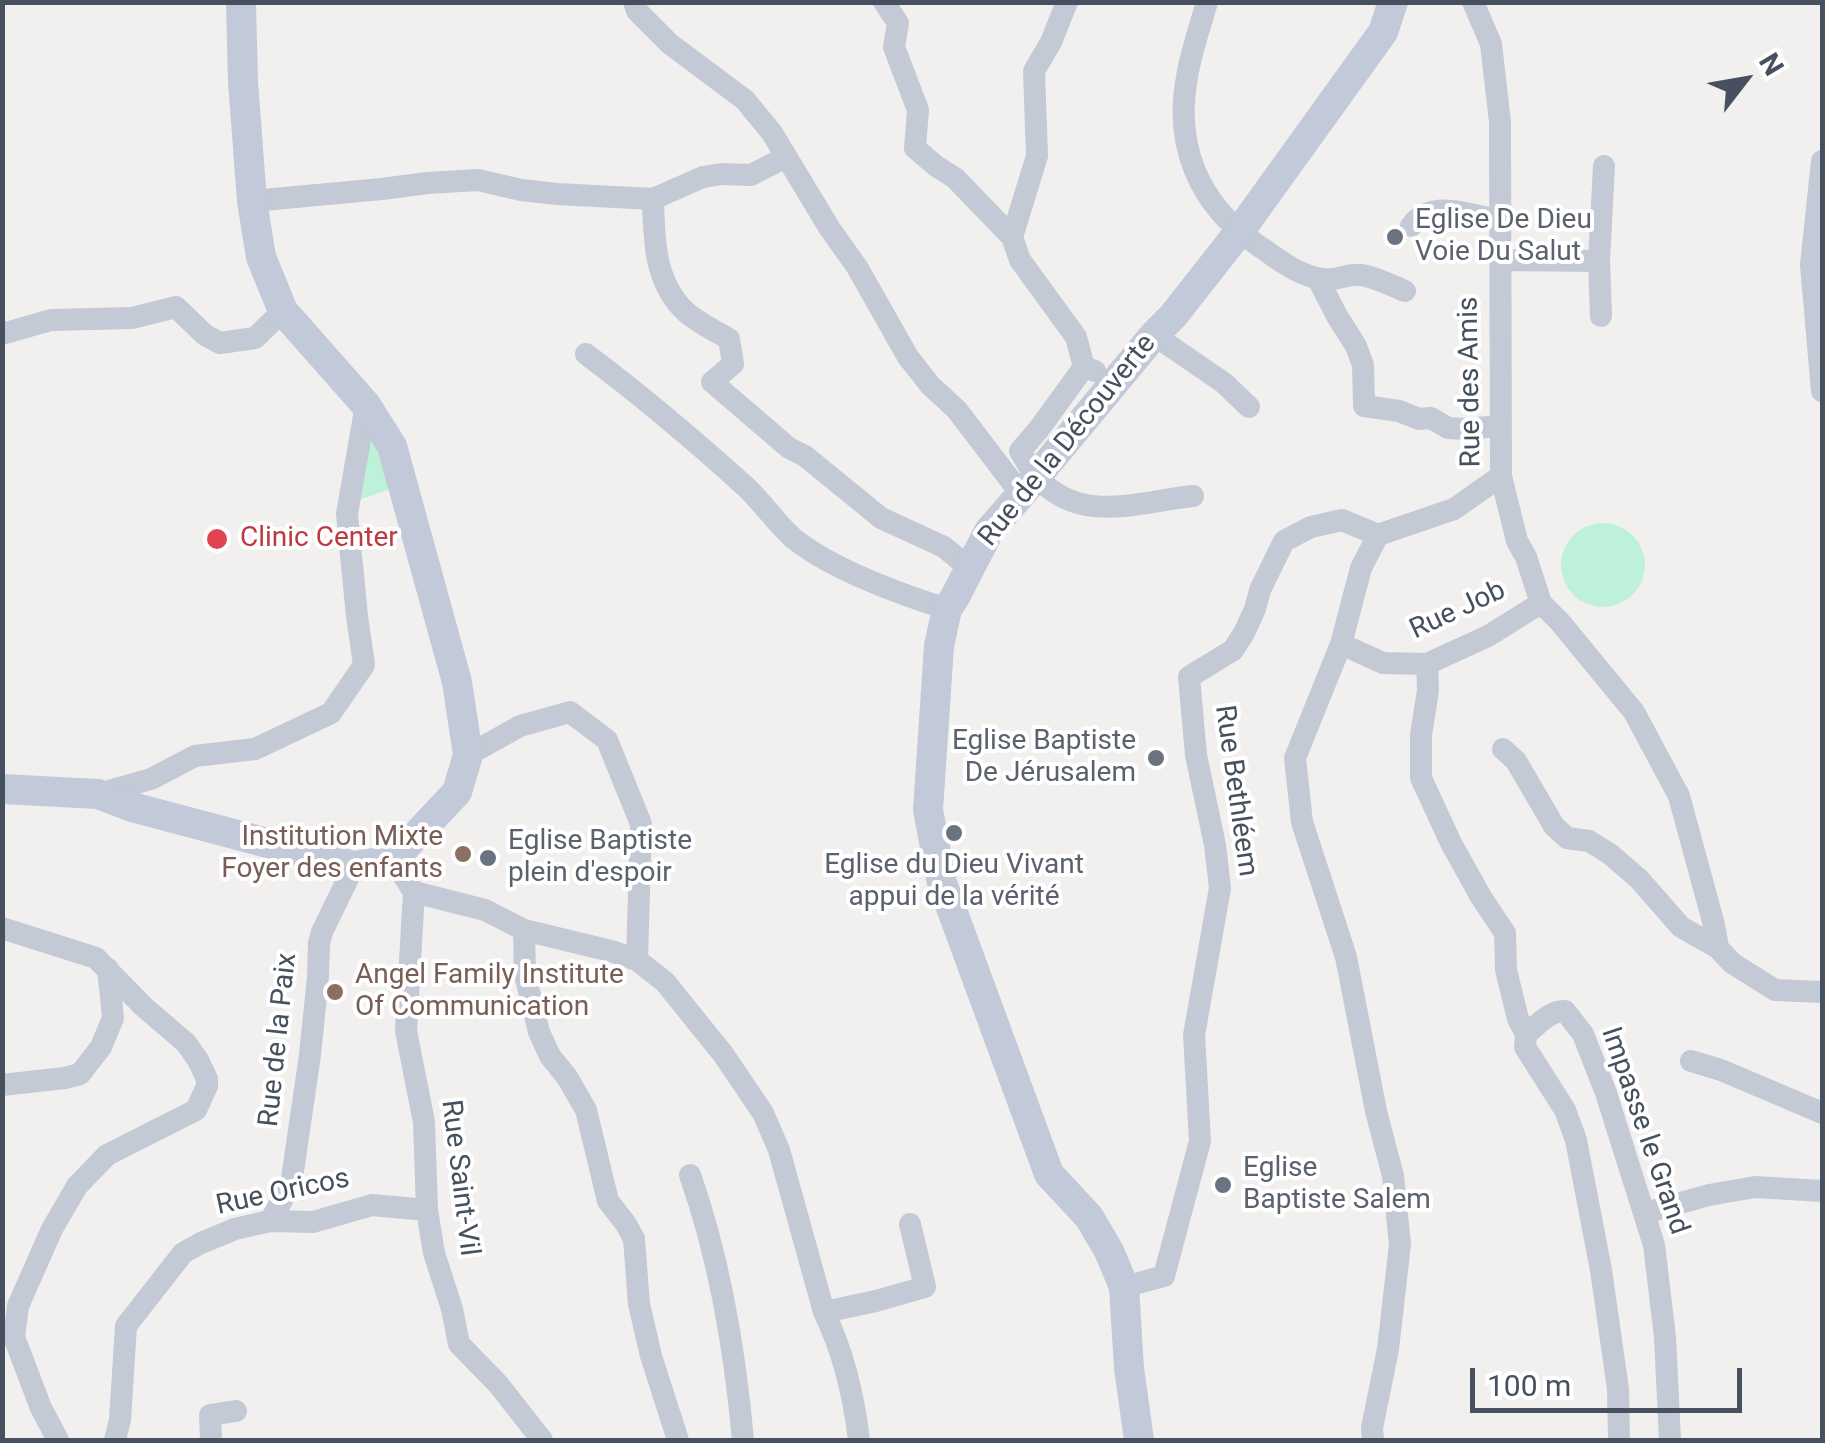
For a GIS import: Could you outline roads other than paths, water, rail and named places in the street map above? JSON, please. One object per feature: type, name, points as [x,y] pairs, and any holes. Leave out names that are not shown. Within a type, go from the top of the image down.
[{"type":"street","points":[[2,789],[98,794],[354,866],[394,860],[457,792],[468,755],[457,682],[392,446],[366,405],[283,311],[261,257],[252,201],[241,57],[241,2]]},
{"type":"street","points":[[634,2],[637,11],[670,44],[745,100],[772,133],[858,267],[908,356],[1029,486],[1084,506],[1118,506],[1193,496]]},
{"type":"street","points":[[884,2],[898,23],[894,47],[918,110],[916,148],[955,178],[1012,237],[1020,260],[1076,337],[1084,367],[1020,451],[1029,486]]},
{"type":"street","points":[[1012,237],[1037,156],[1034,70],[1051,42],[1067,2]]},
{"type":"street","points":[[1206,2],[1187,76],[1184,108],[1186,144],[1205,192],[1239,232],[1288,267],[1318,279],[1337,280],[1360,274],[1405,290]]},
{"type":"street","name":"Rue de la Découverte","points":[[1139,1440],[1124,1287],[1089,1217],[1049,1174],[942,883],[928,810],[938,646],[946,609],[988,530],[1173,316],[1239,232],[1383,32],[1393,2]]},
{"type":"street","name":"Rue des Amis","points":[[1473,2],[1491,44],[1496,73],[1500,122],[1501,476],[1517,541],[1541,604],[1634,712],[1678,796],[1718,948]]},
{"type":"street","points":[[252,201],[478,180],[557,194],[653,199],[703,177],[751,175],[786,156]]},
{"type":"street","points":[[1822,161],[1816,264],[1822,392]]},
{"type":"street","points":[[1601,316],[1599,261],[1604,166]]},
{"type":"street","points":[[653,199],[654,242],[660,272],[689,315],[728,339],[733,364],[712,382],[789,448],[805,456],[882,518],[944,547],[968,567]]},
{"type":"street","points":[[1411,226],[1418,216],[1440,210],[1500,222]]},
{"type":"street","points":[[1500,260],[1599,261]]},
{"type":"street","points":[[1318,279],[1363,365],[1364,406],[1400,410],[1419,419],[1431,418],[1448,428],[1500,426]]},
{"type":"street","points":[[2,334],[51,320],[132,318],[176,307],[204,336],[220,343],[255,338],[283,311]]},
{"type":"street","points":[[1154,335],[1224,383],[1249,408]]},
{"type":"street","points":[[586,354],[648,401],[749,490],[794,539],[892,591],[946,609]]},
{"type":"street","points":[[1084,367],[1104,374],[1113,386]]},
{"type":"street","points":[[98,794],[150,779],[195,756],[255,749],[330,713],[364,665],[347,514],[366,405]]},
{"type":"street","points":[[1373,1440],[1400,1244],[1393,1176],[1346,957],[1302,822],[1295,758],[1341,644],[1361,568],[1378,535],[1454,509],[1501,476]]},
{"type":"street","name":"Rue Bethléem","points":[[1124,1287],[1164,1276],[1200,1141],[1194,1035],[1220,888],[1196,755],[1189,677],[1233,650],[1284,542],[1311,527],[1342,520],[1378,535]]},
{"type":"street","name":"Rue Job","points":[[1341,644],[1383,663],[1427,664],[1488,636],[1541,604]]},
{"type":"street","points":[[1427,664],[1421,778],[1451,844],[1505,933],[1506,970],[1518,1019],[1526,1034],[1525,1047],[1565,1110],[1576,1140],[1604,1286],[1618,1389],[1619,1440]]},
{"type":"street","points":[[468,755],[520,726],[570,712],[606,740],[641,824],[637,960]]},
{"type":"street","points":[[1502,749],[1516,760],[1554,826],[1567,838],[1589,842],[1610,854],[1639,879],[1682,927],[1775,990],[1822,992]]},
{"type":"street","points":[[394,860],[414,892],[485,910],[524,930],[637,960],[665,982],[723,1054],[763,1113],[778,1150],[824,1312],[834,1332],[859,1440]]},
{"type":"street","name":"Rue de la Paix","points":[[270,1221],[291,1185],[294,1170],[310,1055],[318,944],[354,866]]},
{"type":"street","name":"Rue Saint-Vil","points":[[414,892],[406,1030],[424,1122],[427,1210],[434,1253],[460,1344],[542,1440]]},
{"type":"street","points":[[2,928],[96,958],[186,1043],[204,1071],[207,1086],[196,1110],[108,1155],[77,1186],[52,1229],[18,1306],[14,1338],[58,1440]]},
{"type":"street","points":[[524,930],[525,975],[539,1032],[586,1110],[608,1201],[634,1239],[640,1304],[651,1356],[678,1440]]},
{"type":"street","points":[[2,1084],[80,1074],[102,1046],[113,1018],[108,970]]},
{"type":"street","name":"Impasse le Grand","points":[[1526,1034],[1558,1010],[1565,1011],[1583,1034],[1606,1093],[1654,1245],[1670,1440]]},
{"type":"street","points":[[1691,1060],[1822,1112]]},
{"type":"street","points":[[690,1176],[706,1220],[724,1302],[744,1440]]},
{"type":"street","points":[[1645,1213],[1755,1187],[1822,1191]]},
{"type":"street","name":"Rue Oricos","points":[[115,1440],[120,1420],[126,1326],[183,1253],[235,1229],[270,1221],[313,1222],[372,1205],[427,1210]]},
{"type":"street","points":[[824,1312],[925,1286],[910,1224]]},
{"type":"street","points":[[211,1440],[210,1414],[236,1412]]},
{"type":"place","name":"Eglise De Dieu Voie Du Salut","points":[[1395,237]]},
{"type":"place","name":"Clinic Center","points":[[217,539]]},
{"type":"place","name":"Eglise Baptiste De Jérusalem","points":[[1156,758]]},
{"type":"place","name":"Eglise du Dieu Vivant appui de la vérité","points":[[954,833]]},
{"type":"place","name":"Institution Mixte Foyer des enfants","points":[[463,854]]},
{"type":"place","name":"Eglise Baptiste plein d'espoir","points":[[488,858]]},
{"type":"place","name":"Angel Family Institute Of Communication","points":[[335,992]]},
{"type":"place","name":"Eglise Baptiste Salem","points":[[1223,1185]]}]
